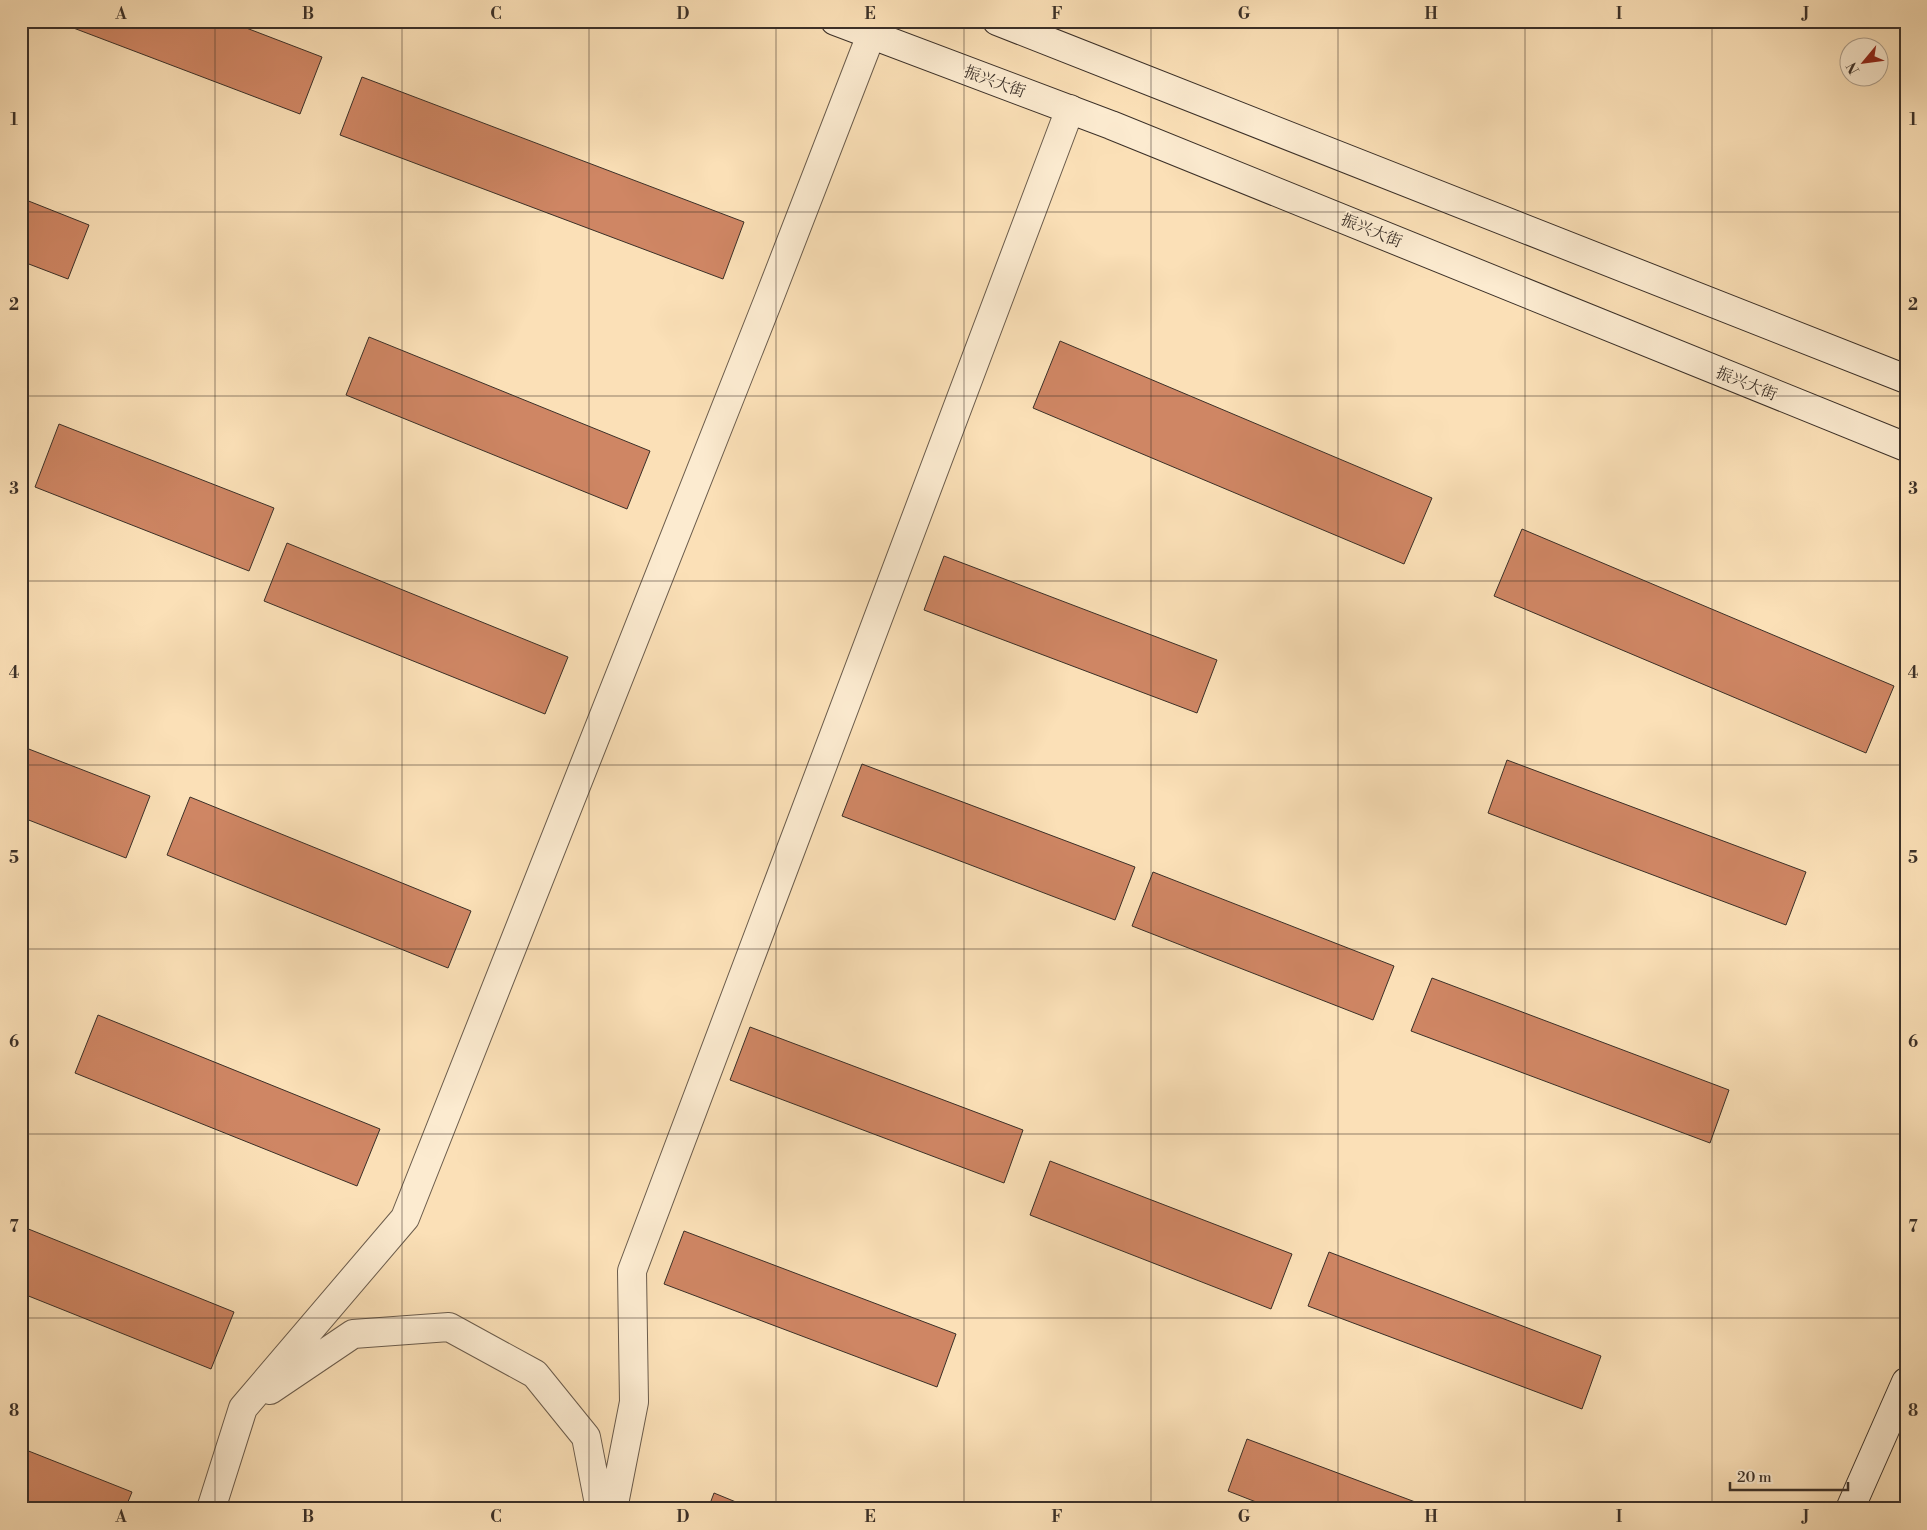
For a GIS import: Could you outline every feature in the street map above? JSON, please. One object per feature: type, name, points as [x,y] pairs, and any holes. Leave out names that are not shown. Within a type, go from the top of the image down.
[{"type":"street","name":"振兴大街","points":[[835,21],[1070,109],[1906,447]]},
{"type":"street","points":[[997,21],[1906,379]]},
{"type":"street","points":[[211,1509],[243,1408],[405,1218],[761,319],[871,35]]},
{"type":"street","points":[[613,1509],[634,1402],[632,1271],[1070,109]]},
{"type":"street","points":[[243,1408],[352,1334],[449,1327],[535,1374],[586,1437],[600,1509]]},
{"type":"street","points":[[1850,1509],[1906,1382]]},
{"type":"building","points":[[55,21],[228,21],[322,57],[300,114]]},
{"type":"building","points":[[362,77],[744,222],[723,279],[340,135]]},
{"type":"building","points":[[21,198],[89,225],[68,279],[21,261]]},
{"type":"building","points":[[369,337],[650,451],[627,509],[346,395]]},
{"type":"building","points":[[1060,341],[1432,498],[1404,564],[1033,408]]},
{"type":"building","points":[[59,424],[274,508],[249,571],[35,487]]},
{"type":"building","points":[[1522,529],[1894,686],[1866,753],[1494,596]]},
{"type":"building","points":[[287,543],[568,657],[545,714],[264,601]]},
{"type":"building","points":[[944,556],[1217,660],[1197,713],[924,610]]},
{"type":"building","points":[[21,746],[150,796],[126,858],[21,817]]},
{"type":"building","points":[[1507,760],[1806,872],[1786,925],[1488,813]]},
{"type":"building","points":[[862,764],[1135,867],[1115,920],[842,816]]},
{"type":"building","points":[[190,797],[471,911],[448,968],[167,855]]},
{"type":"building","points":[[1153,872],[1394,966],[1373,1020],[1132,926]]},
{"type":"building","points":[[1432,978],[1729,1090],[1710,1143],[1411,1031]]},
{"type":"building","points":[[98,1015],[380,1129],[357,1186],[75,1073]]},
{"type":"building","points":[[750,1027],[1023,1130],[1004,1183],[730,1080]]},
{"type":"building","points":[[1050,1161],[1292,1254],[1271,1309],[1030,1215]]},
{"type":"building","points":[[21,1226],[234,1312],[211,1369],[21,1293]]},
{"type":"building","points":[[684,1231],[956,1334],[937,1387],[664,1284]]},
{"type":"building","points":[[1329,1252],[1601,1356],[1582,1409],[1308,1306]]},
{"type":"building","points":[[1247,1439],[1434,1509],[1274,1509],[1228,1491]]},
{"type":"building","points":[[21,1448],[132,1492],[125,1509],[21,1509]]},
{"type":"building","points":[[714,1493],[753,1509],[708,1509]]}]
